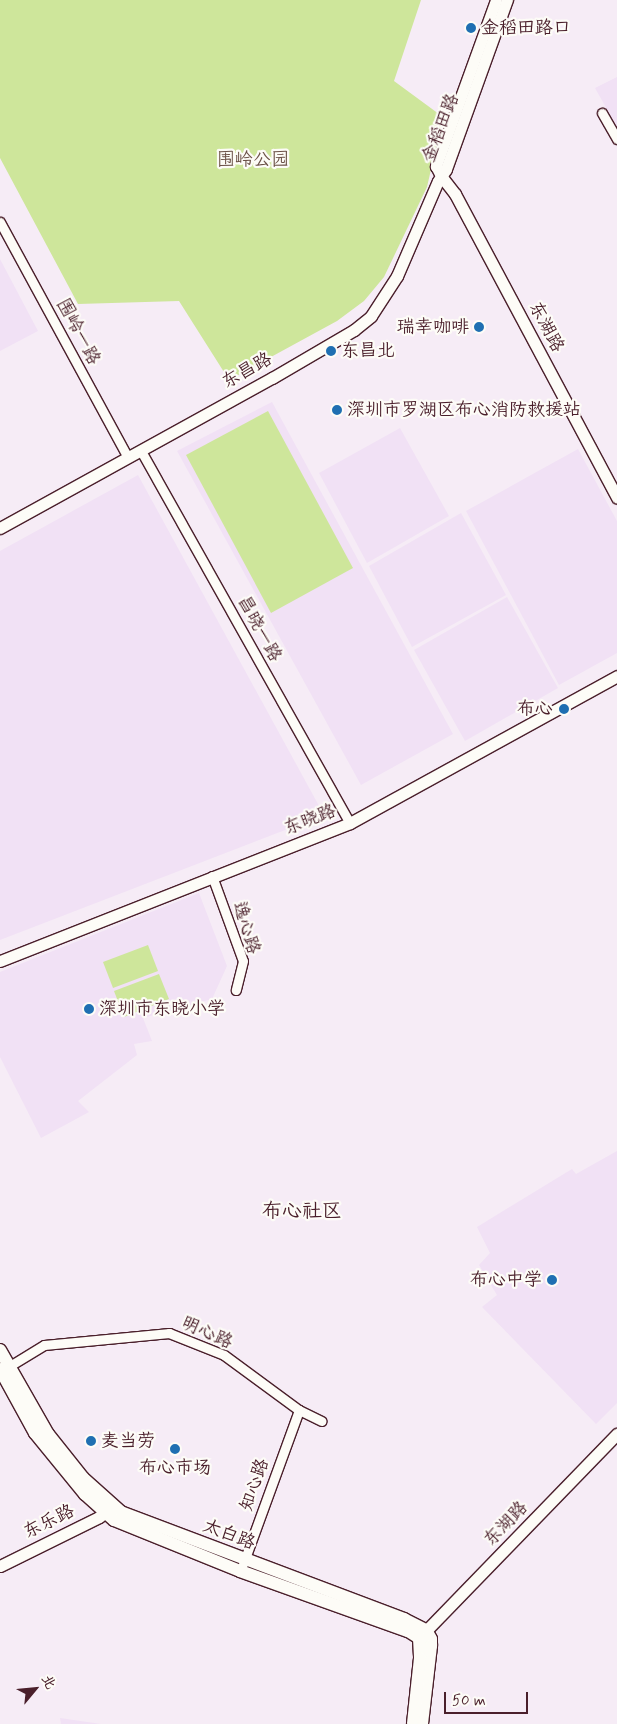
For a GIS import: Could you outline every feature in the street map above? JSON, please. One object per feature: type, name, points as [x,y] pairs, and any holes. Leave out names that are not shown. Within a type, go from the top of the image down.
[{"type":"main road","name":"太白路","points":[[0,1350],[4,1368],[48,1434],[109,1510],[128,1516],[243,1566],[404,1619],[423,1634]]},
{"type":"main road","points":[[412,1724],[423,1634],[431,1638],[431,1646],[422,1724]]},
{"type":"street","name":"金稻田路","points":[[496,0],[438,159],[436,166],[441,176],[446,169],[507,0]]},
{"type":"street","points":[[602,113],[617,139]]},
{"type":"street","name":"东昌路","points":[[0,528],[141,451],[345,335],[371,316],[397,276],[441,176]]},
{"type":"street","name":"东湖路","points":[[441,176],[455,194],[617,496]]},
{"type":"street","name":"围岭一路","points":[[0,222],[128,458]]},
{"type":"street","name":"昌晓一路","points":[[141,451],[350,823]]},
{"type":"street","name":"东晓路","points":[[0,961],[350,823],[617,676]]},
{"type":"street","name":"逸心路","points":[[212,876],[243,961],[236,990]]},
{"type":"street","name":"明心路","points":[[4,1368],[44,1345],[169,1333],[224,1355],[299,1410],[322,1422]]},
{"type":"street","name":"知心路","points":[[243,1566],[299,1410]]},
{"type":"street","name":"东湖路","points":[[423,1634],[617,1434]]},
{"type":"street","name":"东乐路","points":[[0,1566],[109,1510]]},
{"type":"shaded area","points":[[617,77],[617,127],[595,88]]},
{"type":"shaded area","points":[[0,259],[38,331],[0,351]]},
{"type":"shaded area","points":[[272,402],[453,734],[361,785],[177,451]]},
{"type":"shaded area","points":[[400,428],[449,516],[367,563],[319,473]]},
{"type":"shaded area","points":[[578,449],[617,521],[617,653],[559,685],[466,511]]},
{"type":"shaded area","points":[[138,475],[324,815],[0,940],[0,551]]},
{"type":"shaded area","points":[[461,513],[506,595],[412,647],[369,566]]},
{"type":"shaded area","points":[[507,597],[558,688],[465,741],[414,650]]},
{"type":"shaded area","name":"深圳市东晓小学","points":[[199,893],[227,966],[212,999],[143,1018],[152,1041],[134,1044],[137,1055],[78,1101],[89,1112],[41,1138],[0,1057],[0,972]]},
{"type":"shaded area","name":"布心中学","points":[[617,1151],[617,1403],[596,1424],[482,1307],[497,1295],[479,1265],[490,1253],[477,1227],[572,1169],[576,1174]]},
{"type":"shaded area","points":[[60,1718],[101,1724],[61,1724]]},
{"type":"green space","name":"围岭公园","points":[[0,0],[421,0],[394,81],[443,117],[427,187],[384,277],[364,301],[337,321],[229,380],[179,301],[78,304],[0,158]]},
{"type":"green space","points":[[268,411],[353,568],[271,613],[186,455]]},
{"type":"green space","points":[[148,945],[158,971],[113,988],[103,962]]},
{"type":"green space","points":[[159,974],[169,999],[124,1017],[114,991]]},
{"type":"place","name":"金稻田路口","points":[[471,28]]},
{"type":"place","name":"瑞幸咖啡","points":[[479,327]]},
{"type":"place","name":"东昌北","points":[[331,351]]},
{"type":"place","name":"深圳市罗湖区布心消防救援站","points":[[337,410]]},
{"type":"place","name":"布心","points":[[564,709]]},
{"type":"place","name":"深圳市东晓小学","points":[[89,1009]]},
{"type":"place","name":"布心中学","points":[[552,1280]]},
{"type":"place","name":"麦当劳","points":[[91,1441]]},
{"type":"place","name":"布心市场","points":[[175,1449]]},
{"type":"district","name":"布心社区","points":[[302,1211]]}]
